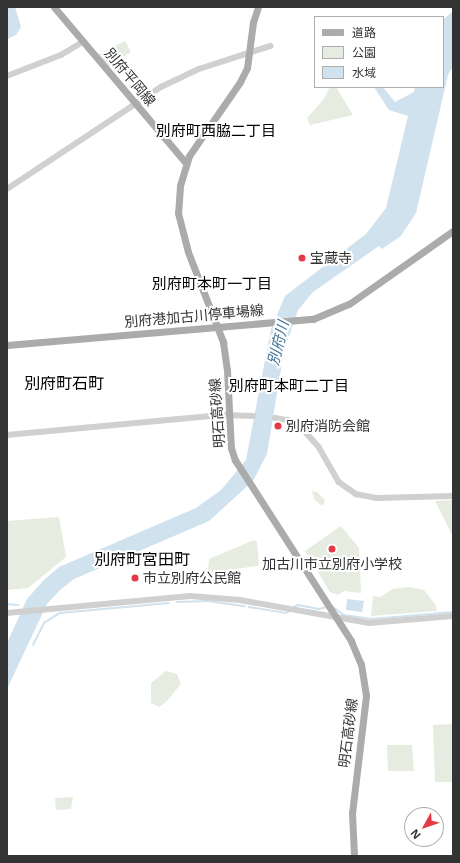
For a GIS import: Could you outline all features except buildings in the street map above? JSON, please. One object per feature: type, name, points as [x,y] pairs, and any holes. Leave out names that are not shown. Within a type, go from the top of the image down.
[{"type":"main road","name":"別府平岡線","points":[[54,7],[186,163]]},
{"type":"main road","name":"明石高砂線","points":[[258,7],[247,68],[240,82],[186,163],[178,196],[180,223],[188,252],[218,327],[227,363],[232,448],[238,466],[357,651],[366,696],[352,812],[354,856]]},
{"type":"main road","name":"別府港加古川停車場線","points":[[7,345],[296,321],[324,315],[349,304],[453,231]]},
{"type":"street","points":[[7,76],[61,55],[83,42]]},
{"type":"street","points":[[7,190],[134,103],[180,77],[249,51],[270,46]]},
{"type":"street","points":[[7,435],[230,415],[253,416]]},
{"type":"street","points":[[275,418],[288,420],[301,427],[319,447],[339,482],[356,494],[376,498],[453,496]]},
{"type":"street","points":[[7,613],[210,596],[369,623],[453,616]]},
{"type":"green space","points":[[125,41],[131,52],[109,66],[113,73],[97,55]]},
{"type":"green space","points":[[329,88],[337,88],[353,115],[310,125],[307,118],[323,100]]},
{"type":"green space","points":[[312,491],[317,492],[324,499],[325,502],[322,506],[314,499]]},
{"type":"green space","points":[[453,500],[453,537],[435,501]]},
{"type":"green space","points":[[59,517],[66,557],[28,588],[7,590],[7,521]]},
{"type":"green space","points":[[341,526],[359,548],[361,593],[344,591],[338,595],[330,592],[305,551]]},
{"type":"green space","points":[[254,540],[257,542],[259,564],[257,566],[212,572],[208,570],[209,559]]},
{"type":"green space","points":[[409,587],[424,590],[435,604],[437,611],[371,616],[373,596],[380,597],[393,589]]},
{"type":"green space","points":[[166,671],[177,674],[181,684],[166,702],[159,707],[151,703],[151,683]]},
{"type":"green space","points":[[453,724],[453,782],[435,782],[433,725]]},
{"type":"green space","points":[[387,745],[412,745],[414,771],[388,771]]},
{"type":"green space","points":[[73,797],[71,809],[56,810],[55,798]]},
{"type":"water","points":[[7,7],[15,7],[21,27],[16,35],[7,39]]},
{"type":"water","name":"別府川","points":[[453,11],[453,66],[448,75],[416,213],[401,236],[382,249],[379,246],[313,292],[298,310],[284,351],[267,454],[253,481],[209,521],[74,579],[60,590],[47,604],[7,689],[7,643],[27,599],[43,581],[59,567],[196,508],[221,490],[246,460],[271,329],[285,296],[366,234],[386,208],[408,116],[389,110],[375,88],[384,88],[395,102],[414,92],[415,88],[444,88],[444,19]]},
{"type":"water","points":[[347,599],[364,601],[362,612],[346,610]]},
{"type":"waterway","points":[[177,602],[208,601],[245,606]]},
{"type":"waterway","points":[[33,645],[44,623],[60,613],[169,603]]},
{"type":"waterway","points":[[7,604],[18,605]]},
{"type":"waterway","points":[[294,607],[298,605],[319,609],[327,607]]},
{"type":"waterway","points":[[332,606],[344,615],[372,619],[453,612]]},
{"type":"waterway","points":[[249,607],[286,613],[290,611]]},
{"type":"place","name":"宝蔵寺","points":[[302,258]]},
{"type":"place","name":"別府消防会館","points":[[278,426]]},
{"type":"place","name":"加古川市立別府小学校","points":[[332,549]]},
{"type":"place","name":"市立別府公民館","points":[[135,578]]},
{"type":"district","name":"別府町西脇二丁目","points":[[216,131]]},
{"type":"district","name":"別府町本町一丁目","points":[[212,284]]},
{"type":"district","name":"別府町石町","points":[[64,383]]},
{"type":"district","name":"別府町本町二丁目","points":[[289,386]]},
{"type":"district","name":"別府町宮田町","points":[[142,559]]}]
